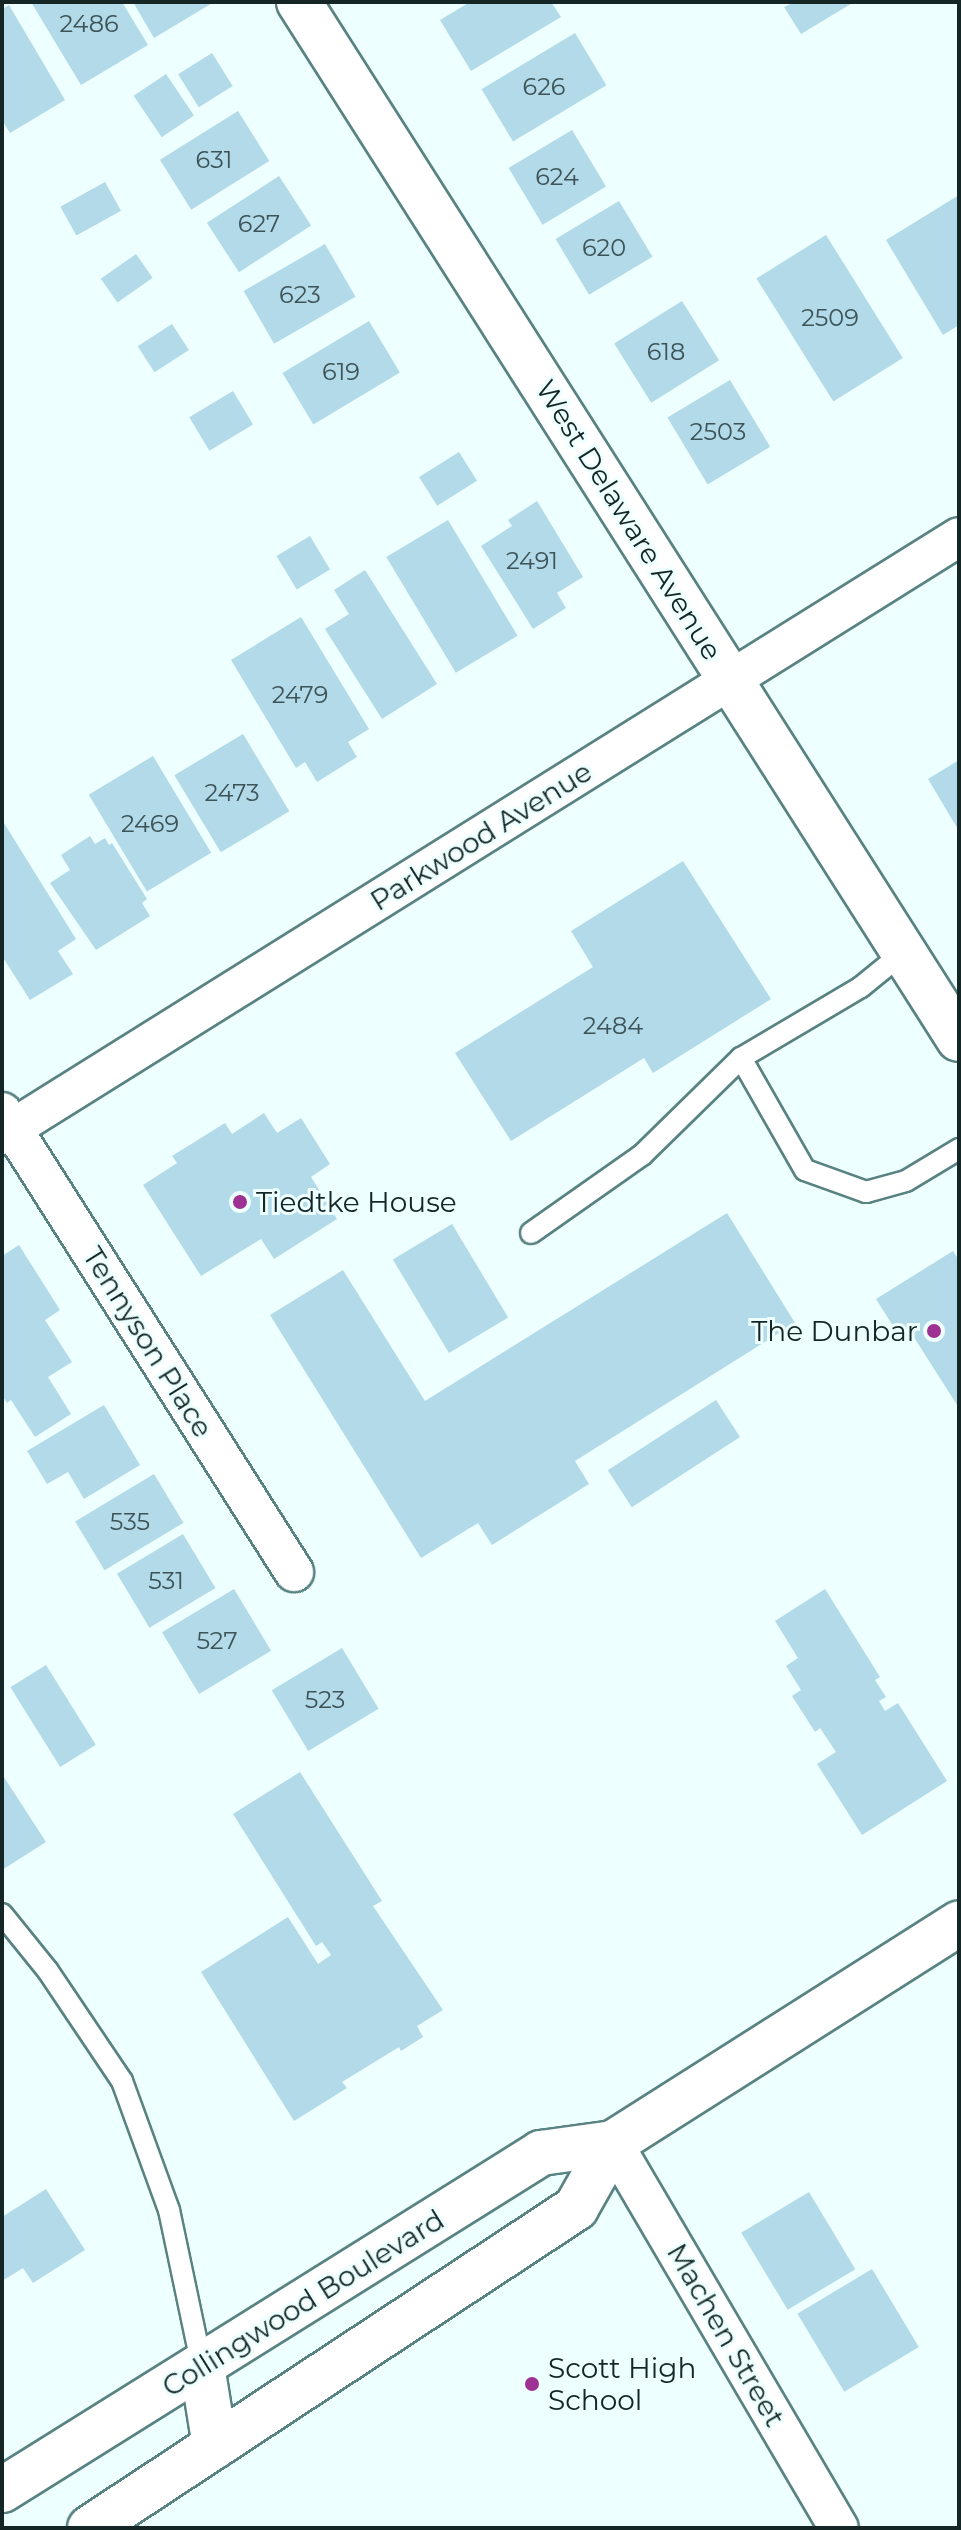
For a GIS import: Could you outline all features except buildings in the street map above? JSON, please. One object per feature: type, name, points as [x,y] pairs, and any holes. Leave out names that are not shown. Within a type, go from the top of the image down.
[{"type":"main road","name":"West Delaware Avenue","points":[[299,2],[959,1039]]},
{"type":"main road","name":"Collingwood Boulevard","points":[[2,2490],[541,2153],[613,2143],[959,1923]]},
{"type":"main road","name":"Collingwood Boulevard","points":[[90,2528],[576,2208],[613,2143]]},
{"type":"main road","points":[[202,2366],[215,2446]]},
{"type":"street","name":"Parkwood Avenue","points":[[5,1126],[959,537]]},
{"type":"street","name":"Tennyson Place","points":[[5,1126],[294,1572]]},
{"type":"street","name":"Machen Street","points":[[613,2143],[839,2528]]},
{"type":"lane","points":[[531,1233],[642,1155],[741,1058],[861,987],[904,952]]},
{"type":"lane","points":[[741,1058],[805,1170],[866,1192],[906,1181],[959,1149]]},
{"type":"lane","points":[[2,1914],[48,1971],[122,2081],[169,2210],[202,2366]]},
{"type":"place","name":"Tiedtke House","points":[[240,1202]]},
{"type":"place","name":"The Dunbar","points":[[934,1331]]},
{"type":"place","name":"Scott High School","points":[[532,2384]]}]
